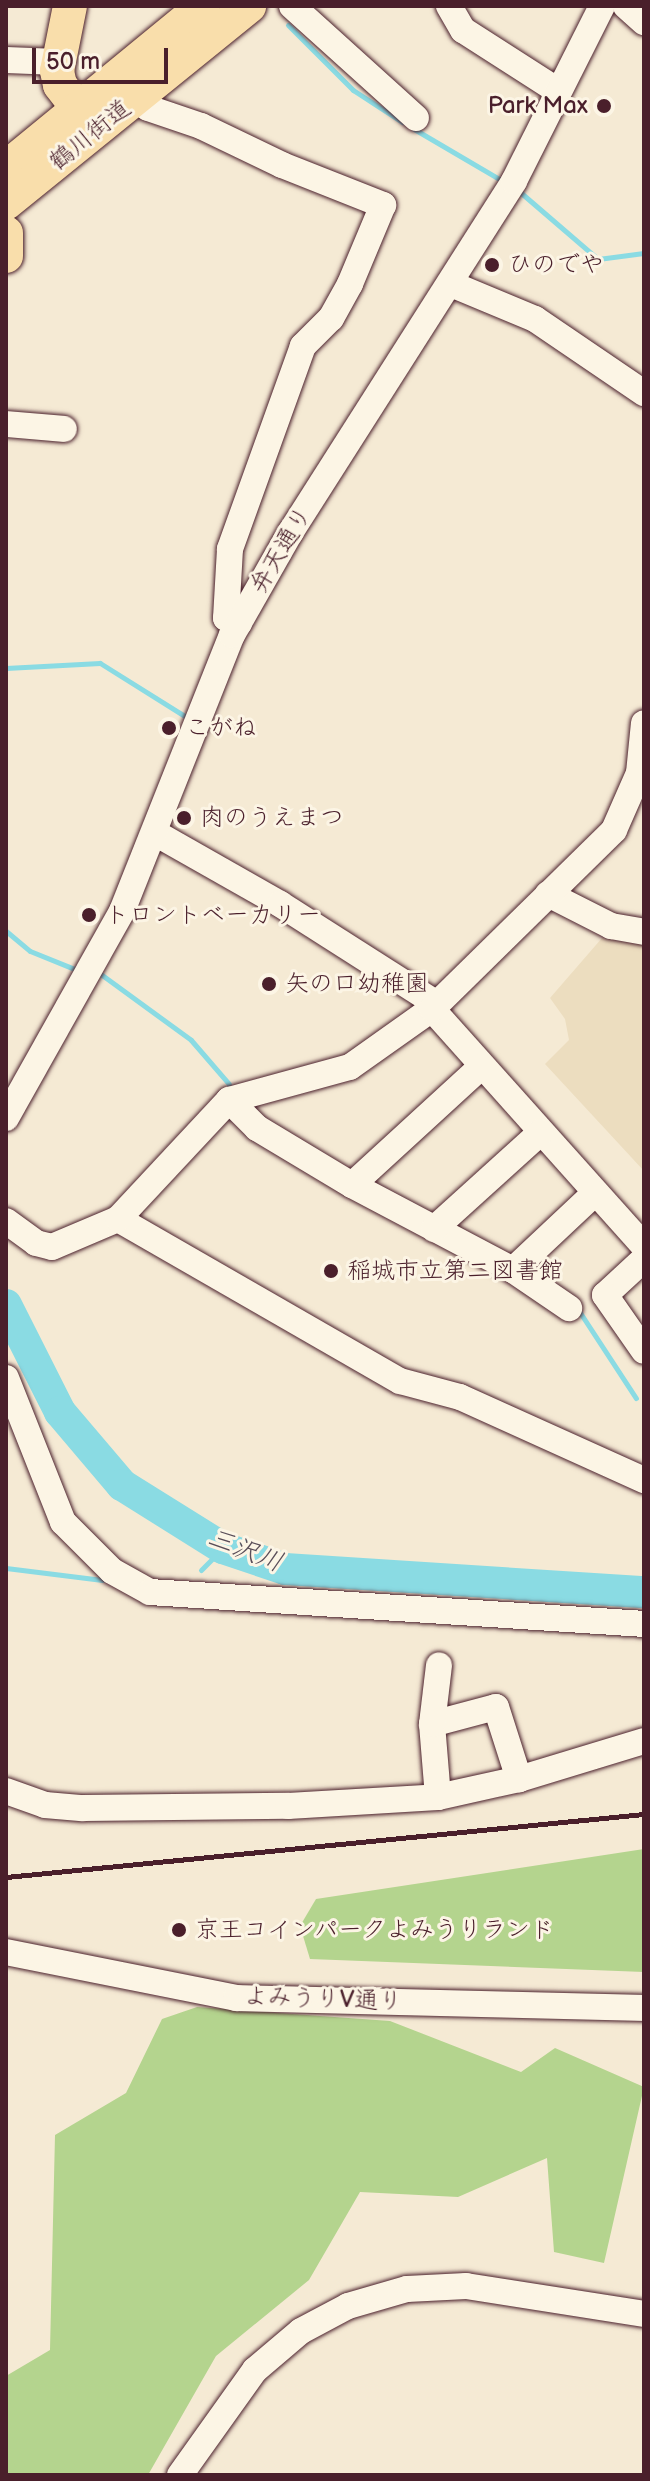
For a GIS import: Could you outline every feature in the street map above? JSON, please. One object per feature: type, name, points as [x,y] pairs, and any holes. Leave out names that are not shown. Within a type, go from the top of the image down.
[{"type":"main road","points":[[70,6],[58,62],[60,85],[87,119]]},
{"type":"main road","name":"鶴川街道","points":[[6,203],[203,6]]},
{"type":"main road","name":"鶴川街道","points":[[6,168],[87,119],[135,98],[249,6]]},
{"type":"main road","points":[[6,233],[6,256]]},
{"type":"street","points":[[292,6],[416,118]]},
{"type":"street","points":[[449,6],[463,30],[558,91]]},
{"type":"street","name":"弁天通り","points":[[6,1118],[122,911],[157,834],[239,623],[290,533],[514,181],[602,6]]},
{"type":"street","points":[[626,6],[644,22]]},
{"type":"street","points":[[6,60],[58,62]]},
{"type":"street","points":[[135,98],[148,108],[201,126],[383,205],[350,284],[331,318],[303,346],[230,549],[226,618],[239,623]]},
{"type":"street","points":[[451,284],[546,325],[644,393]]},
{"type":"street","points":[[6,424],[64,429]]},
{"type":"street","points":[[6,1221],[36,1243],[52,1247],[118,1219],[229,1100],[350,1067],[434,1007],[614,830],[628,806],[639,773],[644,723]]},
{"type":"street","points":[[157,834],[280,904],[434,1007],[481,1067],[644,1246]]},
{"type":"street","points":[[548,894],[611,926],[644,932]]},
{"type":"street","points":[[352,1185],[481,1067]]},
{"type":"street","points":[[229,1100],[257,1128],[352,1185],[513,1270],[569,1308]]},
{"type":"street","points":[[434,1229],[541,1132]]},
{"type":"street","points":[[513,1270],[595,1193]]},
{"type":"street","points":[[118,1219],[400,1381],[460,1397],[644,1480]]},
{"type":"street","points":[[644,1259],[605,1295],[644,1351]]},
{"type":"street","points":[[6,1378],[63,1522],[112,1571],[150,1592],[644,1624]]},
{"type":"street","points":[[438,1797],[432,1724],[439,1665]]},
{"type":"street","points":[[432,1724],[496,1707],[519,1779]]},
{"type":"street","points":[[6,1791],[45,1805],[83,1808],[288,1806],[438,1797],[519,1779],[644,1741]]},
{"type":"street","name":"よみうりV通り","points":[[6,1952],[236,1998],[644,2008]]},
{"type":"street","points":[[180,2475],[255,2370],[301,2331],[348,2306],[407,2289],[466,2286],[644,2314]]},
{"type":"shaded area","points":[[602,938],[644,945],[644,1171],[545,1064],[569,1040],[565,1019],[550,998]]},
{"type":"green space","points":[[644,1849],[644,1972],[310,1959],[300,1926],[316,1899]]},
{"type":"green space","points":[[197,2007],[390,2021],[521,2072],[555,2048],[644,2087],[604,2263],[554,2252],[547,2158],[458,2197],[360,2192],[309,2280],[216,2356],[148,2475],[6,2475],[6,2376],[50,2350],[55,2135],[126,2093],[162,2019]]},
{"type":"waterway","points":[[288,25],[353,90],[402,122]]},
{"type":"waterway","points":[[414,129],[501,180]]},
{"type":"waterway","points":[[520,192],[598,259],[644,253]]},
{"type":"waterway","points":[[6,668],[100,663],[186,717]]},
{"type":"waterway","points":[[6,931],[30,951],[77,970]]},
{"type":"waterway","points":[[102,975],[191,1040],[229,1084]]},
{"type":"waterway","name":"三沢川","points":[[6,1305],[60,1412],[122,1485],[223,1548],[285,1569],[644,1592]]},
{"type":"waterway","points":[[579,1311],[636,1398]]},
{"type":"waterway","points":[[201,1570],[223,1548]]},
{"type":"waterway","points":[[6,1568],[102,1580]]},
{"type":"railway","points":[[6,1877],[644,1814]]},
{"type":"place","name":"Park Max","points":[[604,106]]},
{"type":"place","name":"ひのでや","points":[[492,265]]},
{"type":"place","name":"こがね","points":[[169,728]]},
{"type":"place","name":"肉のうえまつ","points":[[184,818]]},
{"type":"place","name":"トロントベーカリー","points":[[89,915]]},
{"type":"place","name":"矢の口幼稚園","points":[[269,984]]},
{"type":"place","name":"稲城市立第二図書館","points":[[331,1271]]},
{"type":"place","name":"京王コインパークよみうりランド","points":[[179,1930]]}]
